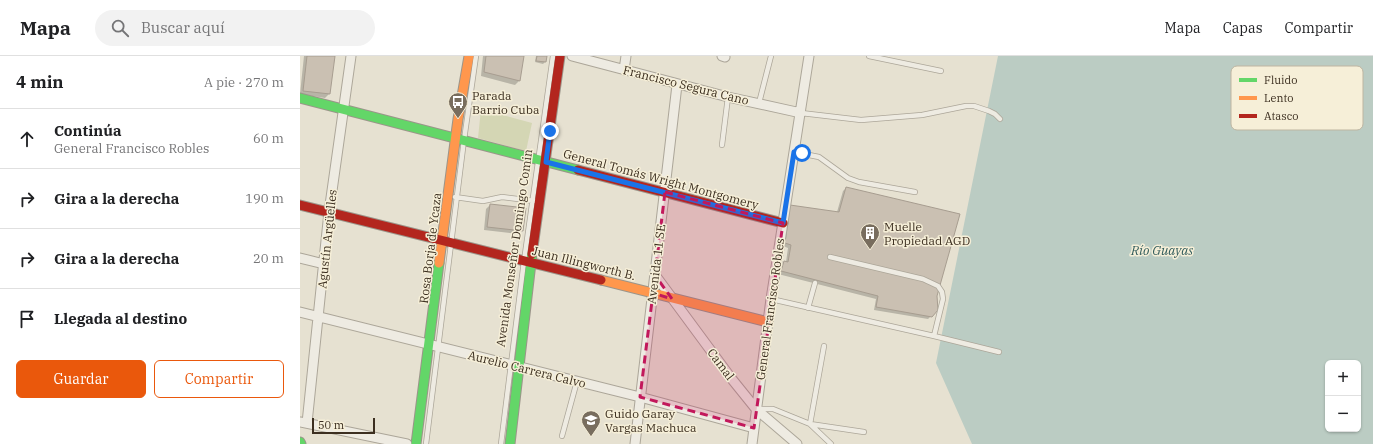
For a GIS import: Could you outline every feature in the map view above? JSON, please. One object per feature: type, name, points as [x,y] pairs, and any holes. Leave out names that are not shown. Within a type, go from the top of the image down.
[{"type":"street","name":"Agustín Argüelles","points":[[304,423],[318,317],[329,212],[351,56]]},
{"type":"street","name":"Rosa Borja de Ycaza","points":[[416,444],[434,345],[469,56]]},
{"type":"street","name":"Avenida Monseñor Domingo Comin","points":[[510,444],[515,366],[528,262],[542,161],[560,56]]},
{"type":"street","name":"Francisco Segura Cano","points":[[572,56],[728,97],[801,113]]},
{"type":"street","points":[[624,70],[626,56]]},
{"type":"street","name":"General Francisco Robles","points":[[752,444],[771,299],[809,56]]},
{"type":"street","name":"Avenida 11 SE","points":[[635,444],[678,84]]},
{"type":"street","name":"General Tomás Wright Montgomery","points":[[300,98],[783,223]]},
{"type":"street","name":"Juan Illingworth B.","points":[[300,205],[768,322]]},
{"type":"street","points":[[300,258],[324,264]]},
{"type":"street","name":"Camal","points":[[655,275],[731,378],[756,409],[797,444]]},
{"type":"street","name":"Aurelio Carrera Calvo","points":[[300,312],[640,397],[754,428]]},
{"type":"street","points":[[304,423],[407,444]]},
{"type":"lane","name":"Rosa Borja de Ycaza","points":[[460,139],[476,56]]},
{"type":"lane","name":"Avenida Monseñor Domingo Comin","points":[[542,161],[553,56]]},
{"type":"lane","points":[[759,103],[771,56]]},
{"type":"lane","points":[[869,56],[941,71]]},
{"type":"lane","points":[[722,145],[728,97]]},
{"type":"lane","points":[[801,113],[861,120],[922,115],[966,106],[974,106],[995,114],[1000,119]]},
{"type":"lane","points":[[794,152],[819,157],[848,178],[858,182],[915,192]]},
{"type":"lane","points":[[453,197],[483,201],[502,197],[536,201]]},
{"type":"lane","points":[[830,257],[924,279],[938,286],[942,292],[943,299],[934,336]]},
{"type":"lane","points":[[808,308],[815,283]]},
{"type":"lane","points":[[771,299],[999,352]]},
{"type":"lane","name":"Rosa Borja de Ycaza","points":[[426,444],[434,345]]},
{"type":"lane","points":[[810,424],[824,346]]},
{"type":"lane","name":"Avenida Monseñor Domingo Comin","points":[[501,444],[515,366]]},
{"type":"lane","points":[[562,436],[577,381]]},
{"type":"lane","points":[[756,409],[773,409],[810,424],[864,432]]},
{"type":"lane","points":[[810,424],[831,444]]},
{"type":"highlighted area","points":[[665,192],[783,223],[754,428],[640,397],[653,293],[672,299],[655,275]]},
{"type":"green space","points":[[481,109],[532,123],[526,151],[478,138]]},
{"type":"water","name":"Río Guayas","points":[[998,56],[1373,56],[1373,444],[972,444],[936,363]]},
{"type":"building","points":[[307,56],[335,56],[330,94],[303,91]]},
{"type":"building","points":[[486,56],[524,56],[520,81],[484,72]]},
{"type":"building","points":[[537,56],[547,56],[546,62],[536,61]]},
{"type":"building","name":"Muelle Propiedad AGD","points":[[846,187],[960,214],[937,296],[938,310],[932,317],[876,307],[878,296],[781,271],[784,261],[788,262],[791,245],[785,243],[790,205],[839,212]]},
{"type":"building","points":[[490,204],[526,208],[523,231],[487,227]]},
{"type":"traffic: fast","points":[[300,98],[578,170]]},
{"type":"traffic: fast","points":[[510,444],[532,254]]},
{"type":"traffic: fast","points":[[416,444],[439,263]]},
{"type":"traffic: slow","points":[[439,263],[458,119],[469,56]]},
{"type":"traffic: slow","points":[[601,280],[768,322]]},
{"type":"traffic: jam","points":[[532,254],[560,56]]},
{"type":"traffic: jam","points":[[578,170],[783,223]]},
{"type":"traffic: jam","points":[[300,205],[601,280]]},
{"type":"place","name":"Parada Barrio Cuba","points":[[458,119]]},
{"type":"place","name":"Muelle Propiedad AGD","points":[[870,250]]},
{"type":"place","name":"Guido Garay Vargas Machuca","points":[[591,437]]},
{"type":"route","points":[[550,131],[546,162],[783,223],[794,152],[802,153]]}]
